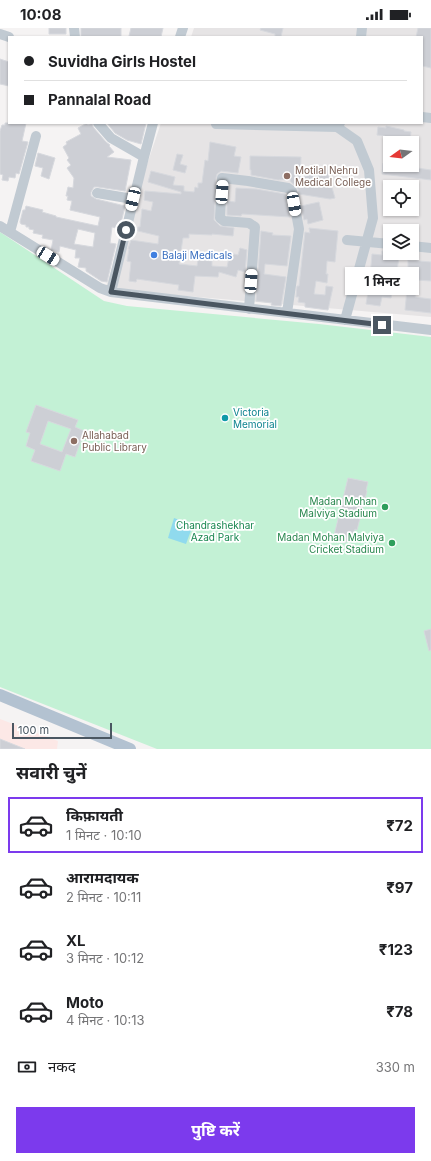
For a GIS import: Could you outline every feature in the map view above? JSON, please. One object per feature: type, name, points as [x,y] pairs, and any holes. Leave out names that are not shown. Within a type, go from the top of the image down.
[{"type":"main road","points":[[0,695],[130,749]]},
{"type":"main road","points":[[0,704],[111,749]]},
{"type":"street","points":[[99,124],[111,138],[144,157]]},
{"type":"street","points":[[111,292],[153,124]]},
{"type":"street","points":[[216,124],[338,125],[357,141],[369,170],[373,218],[345,320]]},
{"type":"street","points":[[10,232],[36,136]]},
{"type":"street","points":[[249,309],[255,227],[249,223],[224,221],[220,218],[222,178],[288,188],[292,191],[299,229],[287,313]]},
{"type":"street","points":[[97,193],[133,199]]},
{"type":"street","points":[[0,226],[100,288],[111,292],[431,330]]},
{"type":"street","points":[[347,240],[383,243]]},
{"type":"street","points":[[419,247],[431,248]]},
{"type":"shaded area","name":"Motilal Nehru Medical College","points":[[194,28],[431,28],[431,317],[105,289],[161,124],[423,124],[423,36],[191,36]]},
{"type":"shaded area","points":[[0,719],[58,741],[57,749],[0,749]]},
{"type":"green space","name":"Chandrashekhar Azad Park","points":[[0,232],[104,301],[127,306],[319,324],[431,337],[431,749],[157,749],[0,687]]},
{"type":"water","points":[[174,518],[193,525],[186,544],[168,538]]},
{"type":"building","points":[[49,28],[66,28],[66,34],[49,34]]},
{"type":"building","points":[[81,28],[121,28],[121,36],[81,36]]},
{"type":"building","points":[[131,28],[163,28],[161,36],[129,36]]},
{"type":"building","points":[[261,28],[283,28],[281,36],[275,36],[275,34],[260,30]]},
{"type":"building","points":[[418,28],[431,28],[431,68],[423,66],[423,36],[416,36]]},
{"type":"building","points":[[0,59],[8,62],[8,86],[0,84]]},
{"type":"building","points":[[5,123],[26,124],[22,141],[28,142],[19,174],[16,173],[15,178],[9,177],[8,181],[2,180],[3,175],[0,174],[0,131],[2,125],[5,125]]},
{"type":"building","points":[[85,124],[92,124],[93,127],[110,145],[109,146],[114,152],[107,157],[131,160],[125,191],[94,187],[91,192],[91,196],[96,199],[125,206],[120,227],[112,227],[110,243],[116,244],[107,282],[101,281],[86,271],[86,268],[78,267],[80,258],[75,258],[76,250],[60,246],[59,252],[51,250],[53,240],[42,238],[43,235],[33,233],[34,230],[29,229],[29,227],[26,227],[26,225],[21,224],[20,222],[23,210],[25,210],[26,206],[43,210],[42,212],[56,217],[98,226],[100,217],[70,210],[72,201],[67,200],[68,196],[66,196],[68,187],[73,188],[74,178],[67,168],[71,165],[67,160],[69,158],[63,147],[67,144],[66,142],[81,134],[78,128]],"holes":[[[78,229],[95,233],[93,247],[74,244]]]},
{"type":"building","points":[[108,124],[146,124],[141,144],[127,140],[115,133]]},
{"type":"building","points":[[386,126],[411,132],[410,136],[377,135],[378,127],[386,128]]},
{"type":"building","points":[[210,142],[236,147],[234,156],[241,157],[238,173],[221,171],[217,174],[216,178],[214,220],[220,226],[234,228],[233,236],[189,234],[189,238],[183,238],[179,264],[197,266],[198,260],[212,261],[212,266],[227,267],[230,253],[238,255],[240,248],[247,250],[245,272],[238,270],[236,277],[219,272],[218,277],[195,276],[193,292],[178,290],[179,285],[137,279],[136,282],[129,281],[131,262],[127,261],[128,249],[131,240],[158,244],[159,236],[138,231],[138,227],[140,227],[142,209],[151,211],[153,202],[144,200],[145,191],[181,194],[181,192],[148,182],[151,171],[175,177],[173,185],[184,186],[184,191],[194,192],[195,187],[198,188],[198,183],[202,183],[205,160],[208,161]]},
{"type":"building","points":[[38,153],[55,158],[49,179],[41,176],[43,168],[35,166]]},
{"type":"building","points":[[177,154],[183,155],[180,164],[187,166],[185,173],[173,170]]},
{"type":"building","points":[[250,156],[301,157],[300,178],[327,170],[335,198],[330,199],[299,194],[298,189],[290,179],[278,180],[251,175]]},
{"type":"building","points":[[383,163],[383,172],[419,172],[419,168],[431,170],[431,180],[382,174]]},
{"type":"building","points":[[236,188],[256,189],[285,194],[290,217],[242,214],[241,216],[227,215],[227,201],[235,202]]},
{"type":"building","points":[[319,202],[323,220],[308,224],[307,219],[304,220],[301,206]]},
{"type":"building","points":[[309,228],[338,231],[335,262],[327,261],[327,283],[316,281],[314,294],[325,295],[326,286],[333,287],[328,310],[305,307],[305,303],[298,302],[299,297],[296,297],[297,286],[299,286],[305,232],[310,233]]},
{"type":"building","points":[[261,231],[273,233],[272,235],[291,236],[287,266],[265,264],[264,274],[286,277],[281,306],[256,301]]},
{"type":"building","points":[[383,251],[383,260],[399,260],[397,271],[388,270],[388,277],[381,277],[380,286],[393,288],[391,298],[382,297],[380,306],[366,304],[369,286],[364,285],[366,276],[370,277],[372,254],[382,255]]},
{"type":"building","points":[[408,260],[431,262],[431,281],[416,280],[417,277],[409,277],[410,270],[408,270]]},
{"type":"building","points":[[407,289],[416,290],[415,297],[431,299],[431,313],[405,310]]},
{"type":"building","name":"Allahabad Public Library","points":[[36,405],[78,420],[75,427],[84,431],[75,457],[66,454],[60,471],[31,461],[35,450],[26,446],[30,433],[26,432]],"holes":[[[48,421],[71,429],[62,452],[40,444]]]},
{"type":"building","points":[[348,478],[368,482],[357,530],[355,529],[352,542],[346,541],[345,543],[333,540]]},
{"type":"building","points":[[431,629],[431,650],[429,651],[424,631]]},
{"type":"building","points":[[0,739],[25,749],[0,749]]},
{"type":"place","name":"Motilal Nehru Medical College","points":[[287,176]]},
{"type":"place","name":"Balaji Medicals","points":[[154,255]]},
{"type":"place","name":"Victoria Memorial","points":[[225,418]]},
{"type":"place","name":"Allahabad Public Library","points":[[74,441]]},
{"type":"place","name":"Madan Mohan Malviya Stadium","points":[[385,507]]},
{"type":"place","name":"Madan Mohan Malviya Cricket Stadium","points":[[392,543]]},
{"type":"route","points":[[126,230],[111,292],[382,325]]}]
